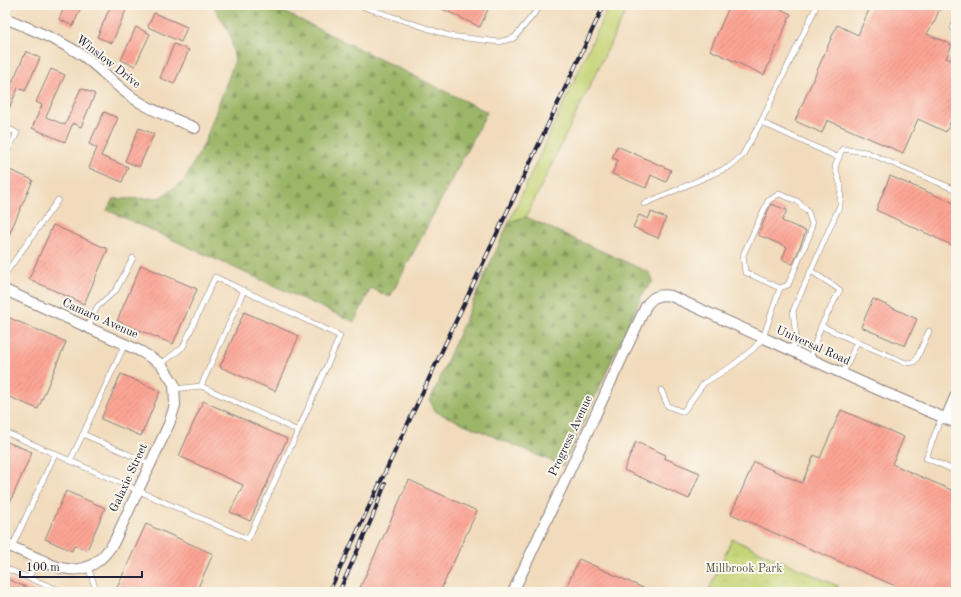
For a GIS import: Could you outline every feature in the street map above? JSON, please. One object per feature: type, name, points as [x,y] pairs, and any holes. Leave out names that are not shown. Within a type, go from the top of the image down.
[{"type":"street","name":"Winslow Drive","points":[[5,18],[65,45],[83,56],[140,103],[195,128]]},
{"type":"street","name":"Camaro Avenue","points":[[5,290],[140,351],[161,364],[174,387]]},
{"type":"street","name":"Universal Road","points":[[659,296],[671,296],[843,374],[956,423]]},
{"type":"street","name":"Progress Avenue","points":[[513,592],[646,306],[651,299],[659,296]]},
{"type":"street","name":"Galaxie Street","points":[[85,568],[101,559],[114,542],[169,424],[176,405],[174,387]]},
{"type":"street","points":[[946,418],[956,395]]},
{"type":"street","points":[[8,545],[62,568],[85,568]]},
{"type":"lane","points":[[358,5],[450,36],[499,42],[514,38],[540,5]]},
{"type":"lane","points":[[644,204],[729,167],[742,156],[761,122],[817,5]]},
{"type":"lane","points":[[956,21],[953,28],[956,30]]},
{"type":"lane","points":[[761,122],[839,158]]},
{"type":"lane","points":[[5,127],[17,132],[8,150]]},
{"type":"lane","points":[[792,350],[796,337],[793,311],[840,205],[841,187],[835,167],[842,149],[866,152],[956,190]]},
{"type":"lane","points":[[779,194],[798,201],[808,212],[812,224],[810,234],[788,285],[780,288],[745,272],[743,255],[768,201],[779,194]]},
{"type":"lane","points":[[5,274],[58,200]]},
{"type":"lane","points":[[88,327],[97,307],[116,290],[133,258]]},
{"type":"lane","points":[[810,358],[821,326],[840,290],[811,271]]},
{"type":"lane","points":[[5,432],[248,539],[340,336],[216,277],[183,347],[161,364]]},
{"type":"lane","points":[[661,390],[668,406],[682,412],[704,383],[732,366],[764,338],[780,288]]},
{"type":"lane","points":[[201,386],[244,290]]},
{"type":"lane","points":[[821,326],[906,363],[914,362],[917,358],[929,331]]},
{"type":"lane","points":[[843,374],[857,342]]},
{"type":"lane","points":[[70,461],[125,344]]},
{"type":"lane","points":[[174,387],[201,386],[298,431]]},
{"type":"lane","points":[[946,418],[939,423],[926,458],[956,471]]},
{"type":"lane","points":[[83,434],[150,464]]},
{"type":"lane","points":[[8,545],[55,454]]},
{"type":"lane","points":[[29,578],[36,558]]},
{"type":"lane","points":[[5,568],[64,592]]},
{"type":"lane","points":[[85,568],[97,592]]},
{"type":"green space","points":[[213,5],[270,5],[487,112],[390,297],[371,288],[354,322],[107,210],[113,199],[159,198],[184,181],[204,144],[235,60],[230,34]]},
{"type":"green space","points":[[609,5],[629,5],[526,217],[509,222]]},
{"type":"green space","points":[[526,217],[650,273],[653,281],[642,295],[563,466],[436,412],[430,401],[509,222]]},
{"type":"green space","name":"Millbrook Park","points":[[732,539],[838,586],[835,592],[708,592]]},
{"type":"building","points":[[65,5],[82,5],[73,26],[59,19]]},
{"type":"building","points":[[111,5],[126,10],[112,43],[97,37]]},
{"type":"building","points":[[434,5],[490,5],[480,27]]},
{"type":"building","points":[[730,5],[772,5],[791,14],[764,75],[710,50]]},
{"type":"building","points":[[871,5],[941,5],[934,23],[927,34],[952,45],[946,58],[956,62],[956,109],[946,132],[918,119],[903,153],[827,120],[822,133],[795,121],[837,25],[858,35]]},
{"type":"building","points":[[154,13],[187,27],[181,42],[148,27]]},
{"type":"building","points":[[136,27],[150,34],[135,66],[121,60]]},
{"type":"building","points":[[174,44],[189,50],[174,84],[160,78]]},
{"type":"building","points":[[26,51],[40,58],[25,91],[18,88],[5,118],[5,91],[8,92]]},
{"type":"building","points":[[51,69],[65,75],[46,117],[65,125],[81,88],[95,94],[81,127],[73,123],[65,142],[32,128],[42,105],[36,102]]},
{"type":"building","points":[[104,112],[118,118],[101,156],[128,167],[122,182],[89,168],[97,148],[89,144]]},
{"type":"building","points":[[139,128],[154,134],[139,167],[125,161]]},
{"type":"building","points":[[617,146],[671,170],[666,182],[651,175],[646,188],[612,174],[618,160],[612,158]]},
{"type":"building","points":[[5,168],[33,180],[5,244]]},
{"type":"building","points":[[890,176],[956,204],[956,247],[876,210]]},
{"type":"building","points":[[771,204],[787,210],[782,221],[806,231],[793,264],[782,259],[787,247],[758,235]]},
{"type":"building","points":[[651,212],[666,218],[658,238],[633,227],[639,215],[648,219]]},
{"type":"building","points":[[53,225],[108,249],[84,304],[29,279]]},
{"type":"building","points":[[141,265],[197,289],[173,344],[117,321]]},
{"type":"building","points":[[873,299],[917,319],[905,346],[861,327]]},
{"type":"building","points":[[244,312],[299,336],[275,391],[220,367]]},
{"type":"building","points":[[5,316],[66,342],[38,409],[5,395]]},
{"type":"building","points":[[121,374],[160,391],[141,436],[101,419]]},
{"type":"building","points":[[203,401],[287,439],[250,521],[230,512],[243,485],[179,456]]},
{"type":"building","points":[[841,410],[904,437],[892,464],[956,492],[956,592],[909,592],[731,514],[754,462],[802,483],[814,455],[820,458]]},
{"type":"building","points":[[5,441],[32,452],[5,514]]},
{"type":"building","points":[[636,442],[666,455],[664,458],[700,473],[689,499],[624,470]]},
{"type":"building","points":[[409,480],[477,511],[440,592],[358,592]]},
{"type":"building","points":[[66,491],[105,508],[87,550],[74,545],[72,551],[45,539]]},
{"type":"building","points":[[146,524],[213,554],[196,592],[115,592]]},
{"type":"building","points":[[579,559],[652,592],[564,592]]},
{"type":"building","points":[[5,578],[37,592],[5,592]]},
{"type":"railway","points":[[329,592],[604,5]]},
{"type":"railway","points":[[339,592],[372,518],[385,484]]}]
